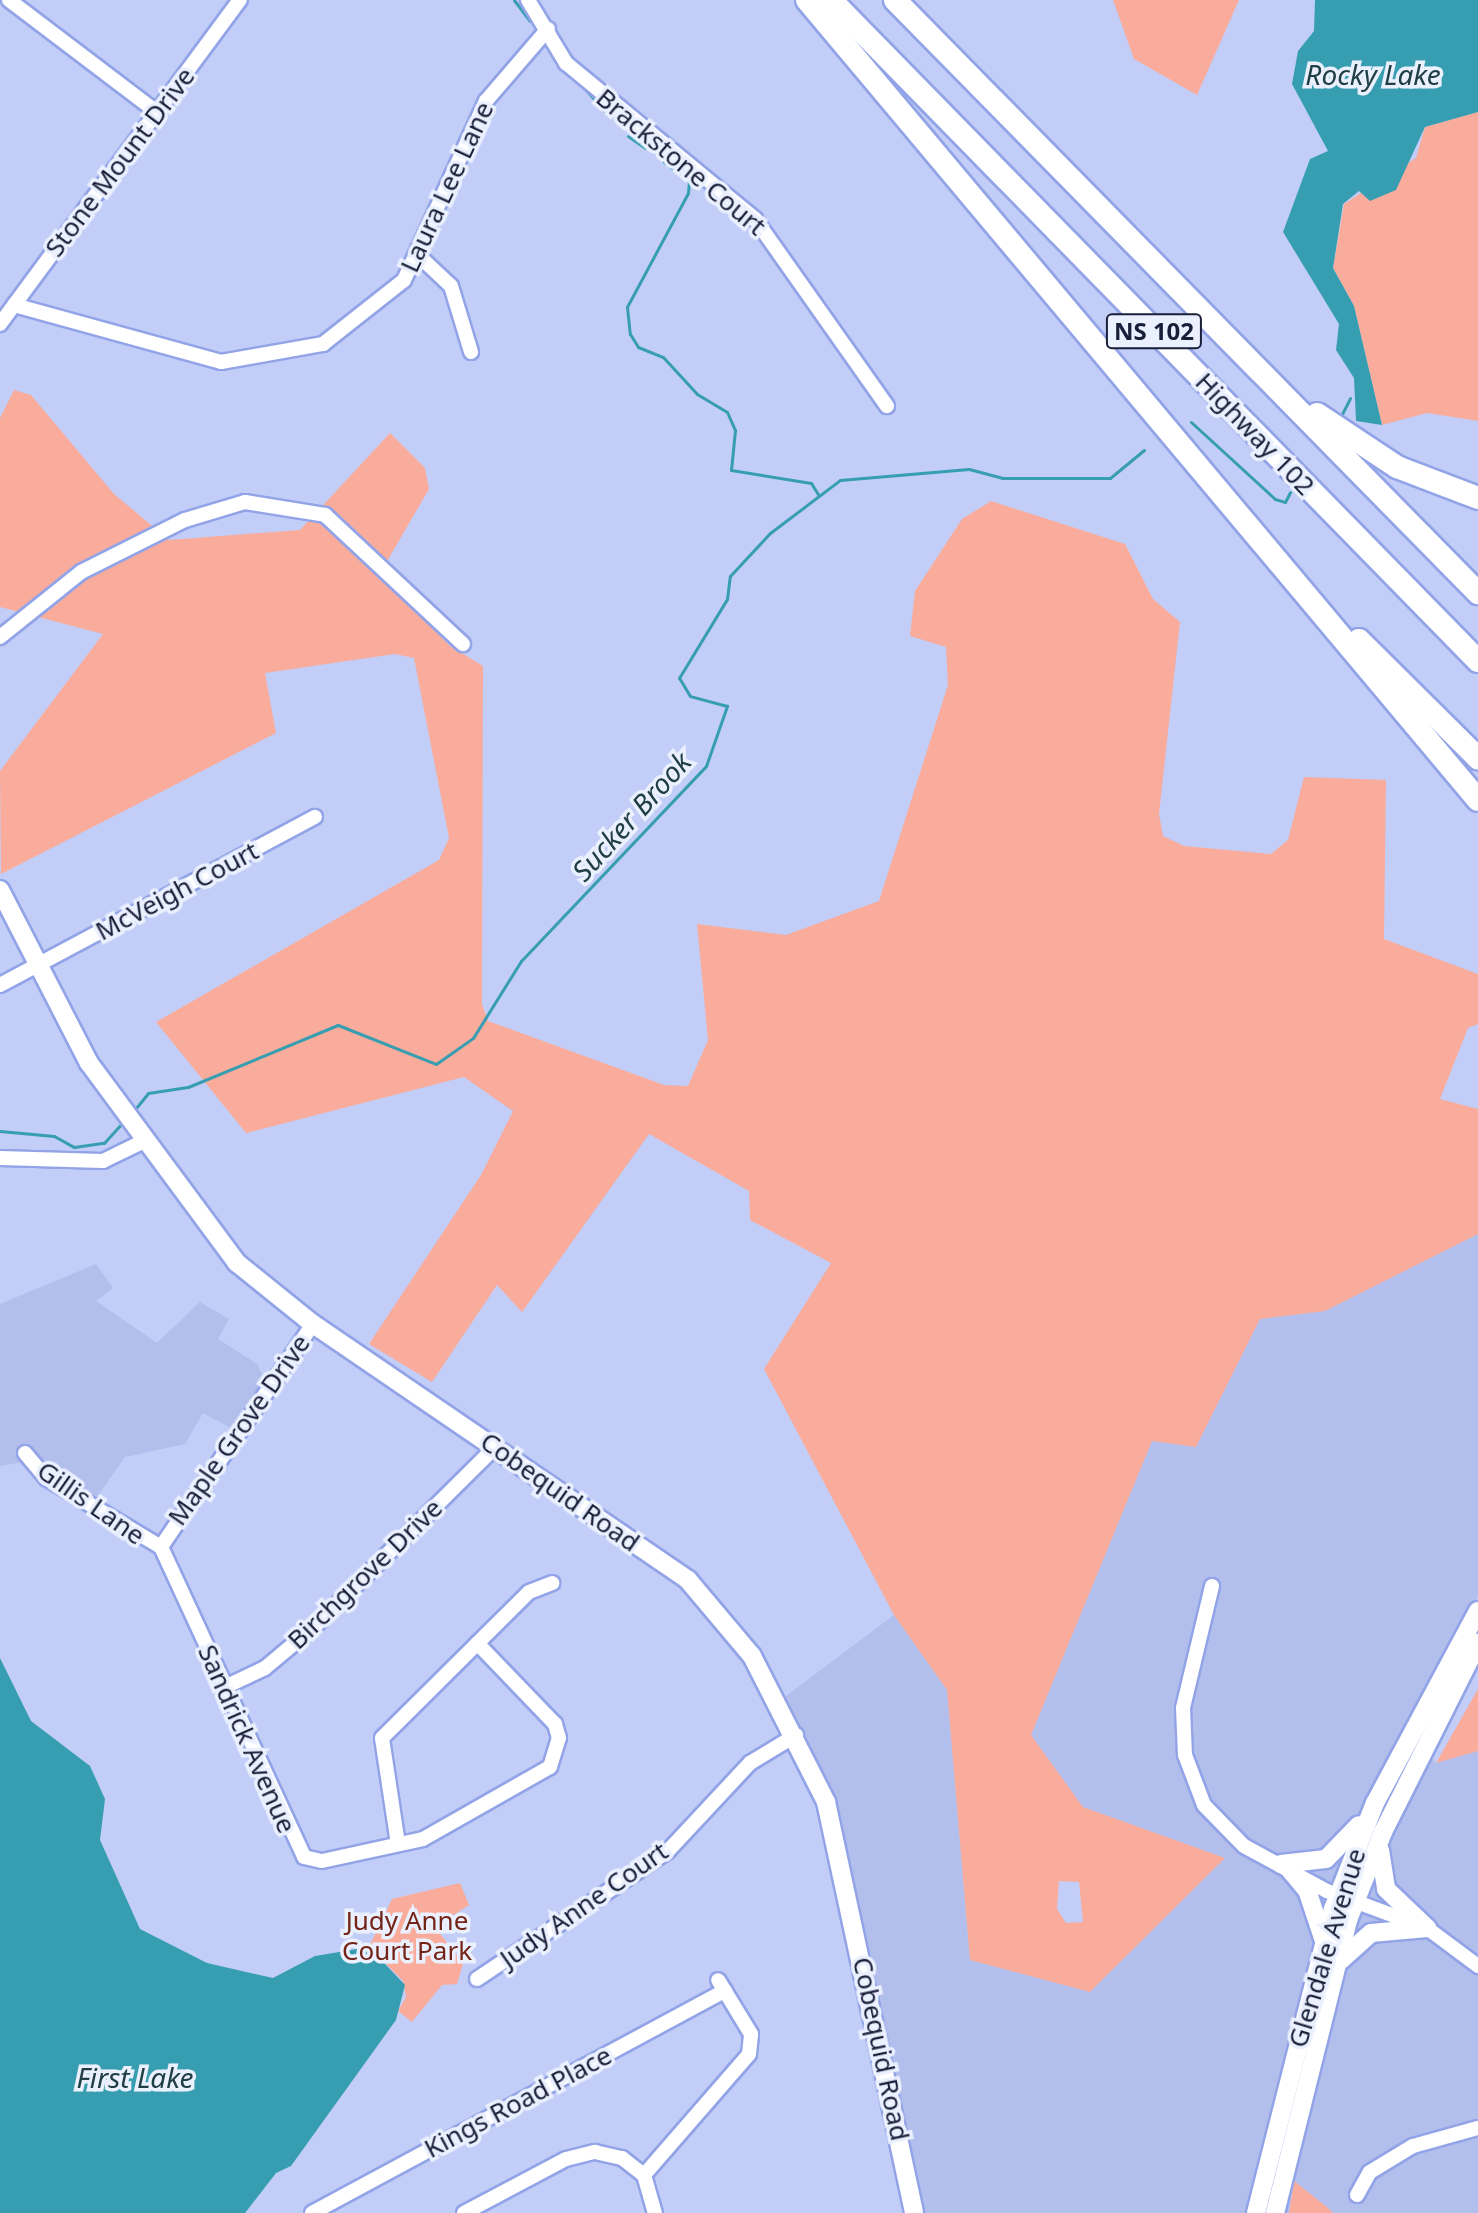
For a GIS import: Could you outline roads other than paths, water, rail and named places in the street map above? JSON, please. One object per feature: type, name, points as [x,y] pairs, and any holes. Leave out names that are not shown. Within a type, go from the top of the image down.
[{"type":"highway","points":[[807,0],[1240,520],[1478,800]]},
{"type":"highway","name":"Highway 102","points":[[831,0],[1478,661]]},
{"type":"highway","name":"Highway 102","points":[[895,0],[1478,593]]},
{"type":"highway","points":[[1266,376],[1397,467],[1478,498]]},
{"type":"highway","points":[[1362,476],[1478,574]]},
{"type":"highway","points":[[1240,520],[1478,758]]},
{"type":"main road","name":"Cobequid Road","points":[[0,890],[89,1063],[237,1263],[313,1324],[495,1447],[711,1600],[796,1735],[847,1877],[914,2213]]},
{"type":"main road","name":"Glendale Avenue","points":[[1275,2213],[1347,1899],[1375,1803],[1478,1611]]},
{"type":"main road","name":"Glendale Avenue","points":[[1256,2213],[1324,1939],[1383,1832],[1478,1643]]},
{"type":"main road","points":[[1324,1939],[1312,1900],[1286,1867],[1326,1859],[1375,1803]]},
{"type":"main road","points":[[1383,1832],[1386,1889],[1427,1928]]},
{"type":"main road","points":[[1330,1981],[1353,1944],[1371,1933],[1427,1928]]},
{"type":"street","points":[[9,0],[158,113]]},
{"type":"street","name":"Stone Mount Drive","points":[[0,324],[240,0]]},
{"type":"street","name":"Brackstone Court","points":[[528,0],[566,63],[605,100],[755,219],[887,406]]},
{"type":"street","name":"Laura Lee Lane","points":[[14,305],[221,362],[271,359],[323,344],[371,313],[418,255],[486,101],[548,29]]},
{"type":"street","points":[[418,255],[451,286],[471,352]]},
{"type":"street","points":[[0,637],[81,572],[185,520],[245,502],[325,515],[463,644]]},
{"type":"street","name":"McVeigh Court","points":[[0,985],[315,817]]},
{"type":"street","points":[[0,1158],[103,1161],[144,1141]]},
{"type":"street","name":"Maple Grove Drive","points":[[163,1542],[313,1324]]},
{"type":"street","name":"Birchgrove Drive","points":[[225,1687],[265,1668],[314,1627],[495,1447]]},
{"type":"street","name":"Gillis Lane","points":[[25,1453],[46,1478],[163,1542]]},
{"type":"street","name":"Sandrick Avenue","points":[[163,1542],[298,1851],[322,1861],[398,1844],[457,1826],[539,1777],[556,1754],[549,1713],[477,1643]]},
{"type":"street","points":[[398,1844],[382,1738],[529,1592],[552,1583]]},
{"type":"street","points":[[1212,1586],[1183,1708],[1185,1755],[1218,1824],[1286,1867],[1347,1899],[1427,1928],[1478,1966]]},
{"type":"street","name":"Judy Anne Court","points":[[477,1979],[667,1852],[750,1763],[796,1735]]},
{"type":"street","name":"Kings Road Place","points":[[312,2213],[722,1985],[751,2034],[749,2054],[644,2175]]},
{"type":"street","points":[[1357,2195],[1370,2172],[1413,2146],[1478,2128]]},
{"type":"street","points":[[464,2213],[580,2153],[622,2158],[644,2175],[655,2213]]},
{"type":"water","name":"Rocky Lake","points":[[1315,0],[1478,0],[1478,112],[1425,127],[1396,190],[1370,201],[1359,191],[1343,204],[1333,268],[1354,306],[1382,425],[1356,421],[1354,378],[1336,350],[1339,324],[1283,232],[1310,159],[1328,151],[1292,84],[1298,51],[1314,31]]},
{"type":"water","name":"First Lake","points":[[0,1658],[31,1721],[90,1766],[105,1799],[100,1840],[140,1929],[207,1963],[273,1978],[315,1956],[369,1947],[405,1985],[396,2020],[291,2166],[276,2173],[245,2213],[0,2213]]},
{"type":"waterway","points":[[514,0],[530,21]]},
{"type":"waterway","points":[[546,44],[608,115]]},
{"type":"waterway","points":[[628,136],[645,148]]},
{"type":"waterway","points":[[664,162],[689,181],[688,193],[627,307],[630,334],[638,347],[663,357],[697,394],[727,412],[735,430],[731,470],[811,483],[819,496]]},
{"type":"waterway","name":"Sucker Brook","points":[[1341,416],[1350,398]]},
{"type":"waterway","name":"Sucker Brook","points":[[1191,422],[1275,499],[1285,502],[1290,492]]},
{"type":"waterway","name":"Sucker Brook","points":[[136,1108],[148,1093],[188,1087],[338,1025],[436,1064],[473,1038],[521,961],[706,766],[727,706],[690,696],[679,678],[727,599],[730,576],[770,533],[840,480],[969,469],[1002,478],[1110,478],[1144,450]]},
{"type":"waterway","name":"Sucker Brook","points":[[0,1131],[54,1136],[74,1147],[104,1143],[121,1124]]},
{"type":"park label","name":"Judy Anne Court Park","points":[[407,1936]]}]
